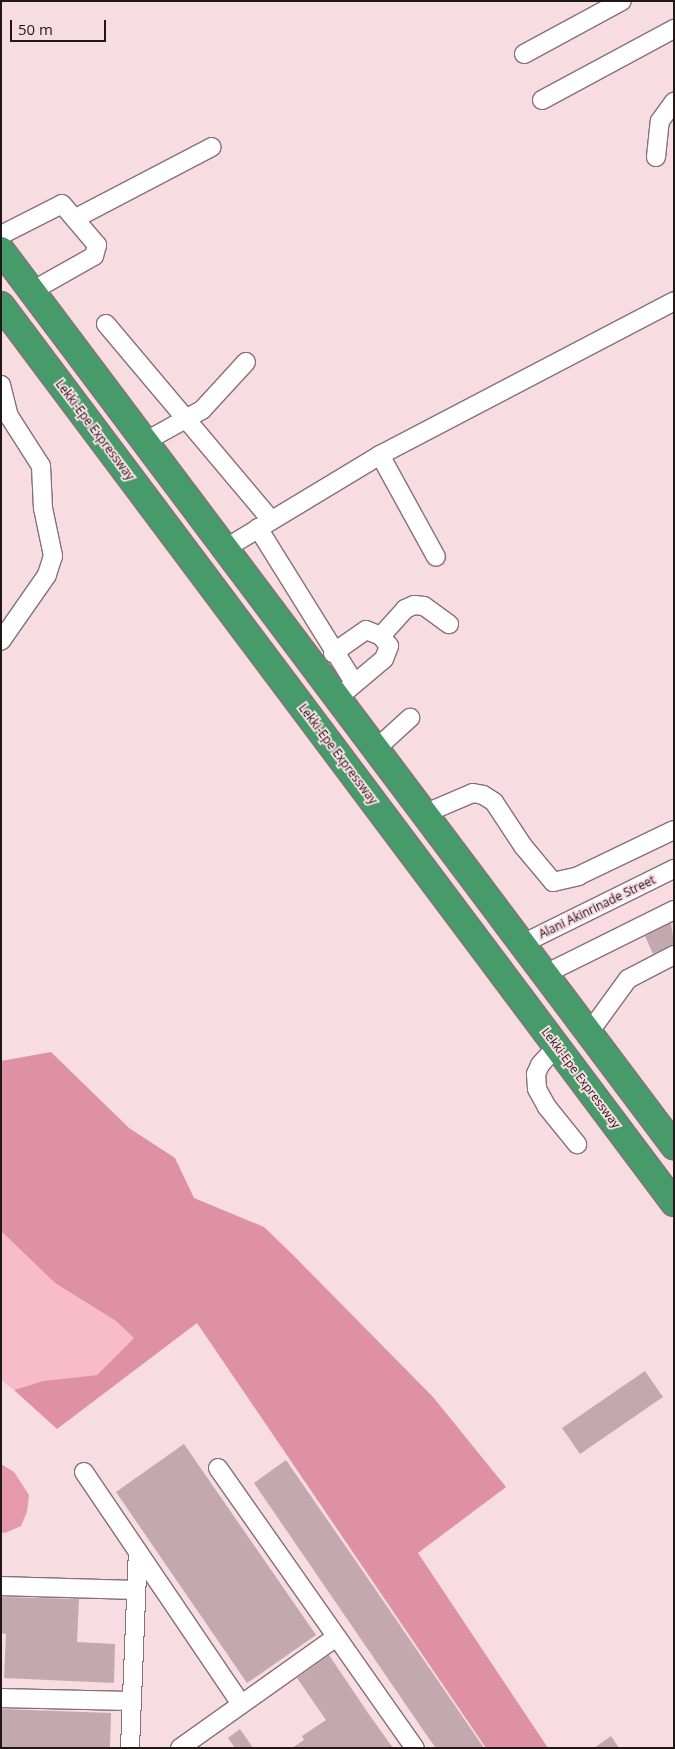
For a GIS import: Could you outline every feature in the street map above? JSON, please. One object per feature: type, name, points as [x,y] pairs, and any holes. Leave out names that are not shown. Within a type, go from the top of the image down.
[{"type":"highway","points":[[1,250],[226,548],[347,690],[377,748],[520,945],[674,1146]]},
{"type":"highway","name":"Lekki-Epe Expressway","points":[[4,316],[558,1046],[674,1203]]},
{"type":"street","points":[[524,54],[622,1]]},
{"type":"street","points":[[542,100],[674,29]]},
{"type":"street","points":[[656,157],[660,121],[674,102]]},
{"type":"street","points":[[76,218],[212,147]]},
{"type":"street","points":[[1,235],[56,205],[62,204],[76,218],[97,246],[97,251],[32,291]]},
{"type":"street","points":[[226,548],[380,455],[674,301]]},
{"type":"street","points":[[106,324],[186,421],[265,524],[333,653],[347,690],[387,654],[388,646],[380,636],[366,630],[333,653]]},
{"type":"street","points":[[146,442],[186,421],[209,405],[246,362]]},
{"type":"street","points":[[1,385],[9,416],[41,466],[43,508],[53,556],[47,575],[10,617],[1,641]]},
{"type":"street","points":[[380,455],[436,557]]},
{"type":"street","points":[[380,636],[398,613],[414,605],[434,611],[449,624]]},
{"type":"street","points":[[377,748],[410,718]]},
{"type":"street","points":[[426,813],[473,793],[483,795],[494,802],[523,846],[553,882],[578,876],[674,830]]},
{"type":"street","name":"Alani Akinrinade Street","points":[[520,945],[674,869]]},
{"type":"street","points":[[542,974],[674,910]]},
{"type":"street","points":[[588,1034],[628,978],[674,955]]},
{"type":"street","points":[[558,1046],[540,1065],[536,1074],[537,1089],[547,1107],[577,1144]]},
{"type":"street","points":[[218,1468],[413,1747]]},
{"type":"street","points":[[84,1472],[241,1704]]},
{"type":"street","points":[[130,1748],[138,1552]]},
{"type":"street","points":[[1,1586],[136,1590]]},
{"type":"street","points":[[180,1748],[336,1637]]},
{"type":"street","points":[[1,1698],[132,1701]]},
{"type":"shaded area","points":[[51,1052],[129,1128],[175,1158],[194,1198],[264,1227],[433,1397],[506,1487],[418,1553],[548,1748],[486,1748],[197,1323],[57,1429],[14,1390],[43,1381],[97,1375],[134,1338],[116,1321],[55,1283],[1,1231],[1,1061]]},
{"type":"shaded area","points":[[1,1231],[55,1283],[116,1321],[134,1338],[97,1375],[43,1381],[14,1390],[1,1380]]},
{"type":"shaded area","points":[[1,1464],[14,1472],[29,1495],[27,1512],[21,1526],[5,1533],[1,1532]]},
{"type":"building","points":[[671,923],[674,944],[653,954],[645,936]]},
{"type":"building","points":[[645,1371],[663,1397],[580,1454],[562,1428]]},
{"type":"building","points":[[184,1444],[316,1635],[247,1683],[116,1492]]},
{"type":"building","points":[[286,1460],[484,1748],[436,1748],[430,1740],[254,1483]]},
{"type":"building","points":[[1,1597],[79,1599],[77,1642],[115,1644],[114,1683],[4,1678],[6,1634],[1,1633]]},
{"type":"building","points":[[329,1655],[393,1748],[292,1748],[304,1740],[302,1736],[326,1720],[297,1678]]},
{"type":"building","points":[[1,1709],[111,1713],[110,1748],[1,1747]]},
{"type":"building","points":[[240,1729],[253,1748],[235,1748],[228,1738]]},
{"type":"building","points":[[611,1736],[619,1748],[594,1748]]}]
